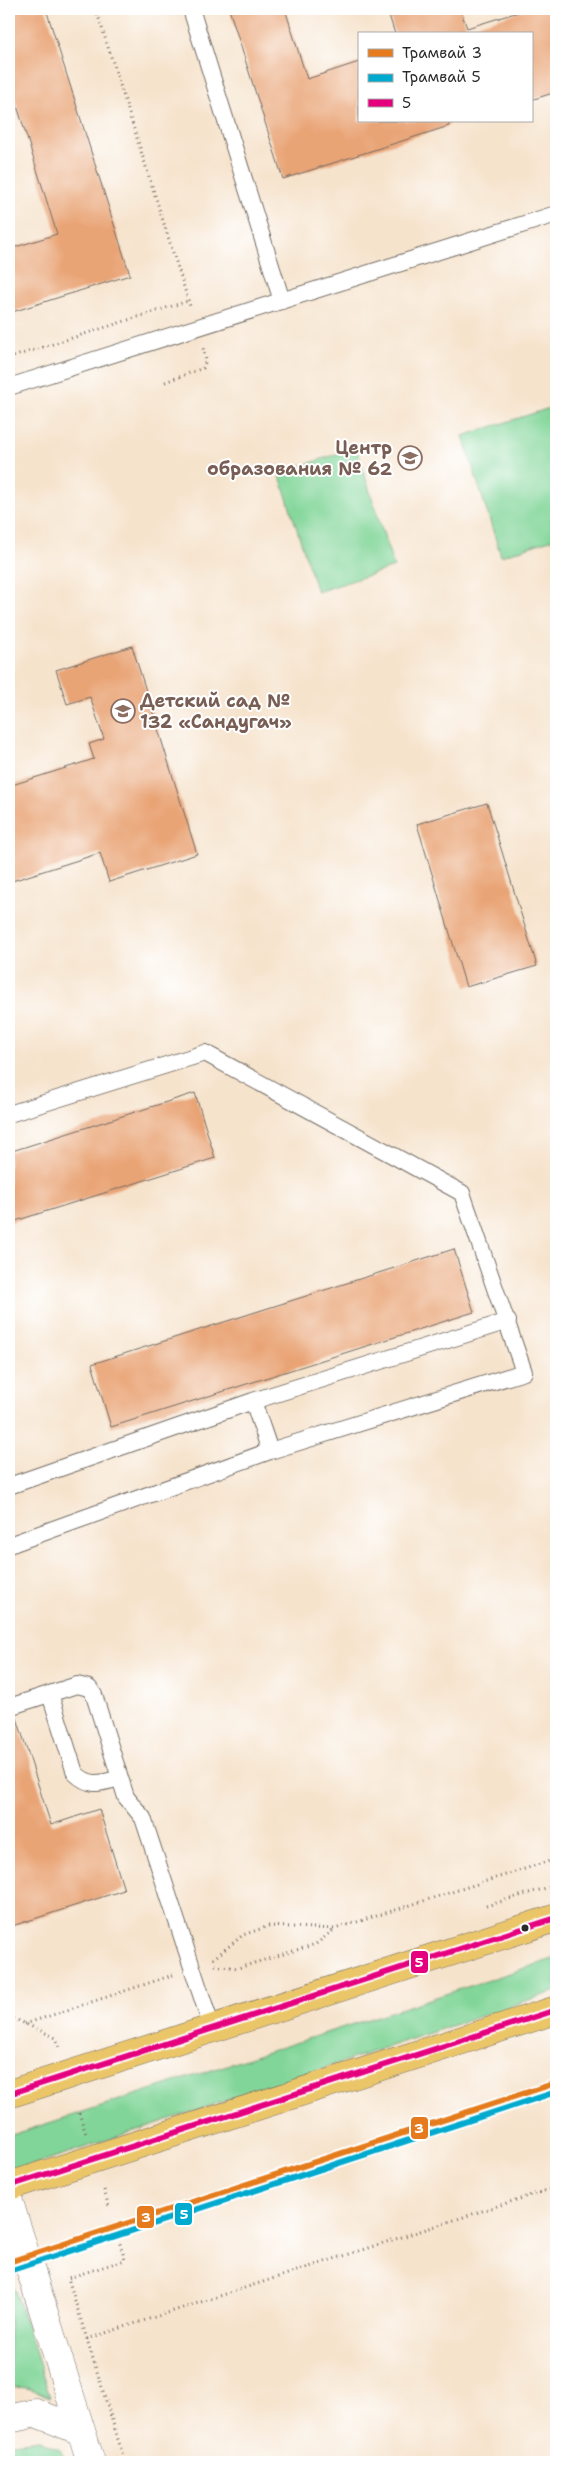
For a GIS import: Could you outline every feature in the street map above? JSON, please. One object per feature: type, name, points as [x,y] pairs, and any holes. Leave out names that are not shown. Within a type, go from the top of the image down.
[{"type":"main road","points":[[9,2094],[556,1918]]},
{"type":"main road","points":[[9,2186],[556,2010]]},
{"type":"street","points":[[9,2202],[91,2462]]},
{"type":"street","points":[[9,2419],[36,2413],[81,2432]]},
{"type":"lane","points":[[191,9],[282,301]]},
{"type":"lane","points":[[9,387],[556,214]]},
{"type":"lane","points":[[9,1114],[204,1053],[462,1193],[508,1321],[524,1372],[270,1451],[9,1545]]},
{"type":"lane","points":[[9,1486],[253,1401],[508,1321]]},
{"type":"lane","points":[[253,1401],[270,1451]]},
{"type":"lane","points":[[9,1707],[77,1685],[89,1688],[94,1695],[126,1798],[143,1818],[212,2028]]},
{"type":"lane","points":[[50,1694],[75,1773],[85,1782],[98,1784],[120,1778]]},
{"type":"path","points":[[96,9],[205,356],[203,368],[165,382]]},
{"type":"path","points":[[9,358],[188,301]]},
{"type":"path","points":[[335,1928],[316,1944],[238,1968],[206,1964],[243,1935],[269,1926],[335,1928],[556,1859]]},
{"type":"path","points":[[486,1906],[556,1885]]},
{"type":"path","points":[[25,2024],[180,1972]]},
{"type":"path","points":[[9,2016],[56,2038],[60,2051]]},
{"type":"path","points":[[79,2113],[87,2138]]},
{"type":"path","points":[[87,2339],[556,2187]]},
{"type":"path","points":[[104,2190],[109,2207]]},
{"type":"path","points":[[117,2234],[126,2260],[68,2278],[125,2462]]},
{"type":"green space","points":[[556,406],[556,538],[501,556],[463,436]]},
{"type":"green space","points":[[356,448],[394,567],[317,592],[279,473]]},
{"type":"green space","points":[[556,1958],[556,1991],[11,2172],[9,2136]]},
{"type":"green space","points":[[9,2272],[50,2397],[20,2387],[9,2389]]},
{"type":"green space","points":[[40,2440],[60,2450],[67,2462],[9,2462],[9,2445],[11,2443]]},
{"type":"building","points":[[9,9],[46,9],[130,275],[9,313],[9,249],[57,234],[9,80]]},
{"type":"building","points":[[229,9],[285,9],[307,79],[358,62],[358,122],[449,122],[449,126],[283,179]]},
{"type":"building","points":[[387,9],[460,9],[467,28],[528,9],[556,9],[556,92],[532,100],[532,32],[394,32]]},
{"type":"building","points":[[132,646],[197,854],[109,882],[100,853],[9,882],[9,786],[94,759],[89,744],[104,739],[90,697],[67,704],[56,670]]},
{"type":"building","points":[[487,803],[537,966],[466,987],[417,824]]},
{"type":"building","points":[[195,1093],[215,1158],[9,1223],[9,1152]]},
{"type":"building","points":[[454,1249],[474,1312],[111,1427],[92,1364]]},
{"type":"building","points":[[16,1715],[51,1825],[99,1809],[124,1890],[9,1927],[9,1717]]},
{"type":"tram line","name":"3","points":[[9,2262],[556,2083]]},
{"type":"tram line","name":"5","points":[[12,2270],[556,2092]]},
{"type":"transit line","name":"5","points":[[9,2094],[556,1918]]},
{"type":"transit line","name":"5","points":[[9,2186],[556,2010]]},
{"type":"place","name":"Центр образования № 62","points":[[410,458]]},
{"type":"place","name":"Детский сад № 132 «Сандугач»","points":[[123,711]]}]
